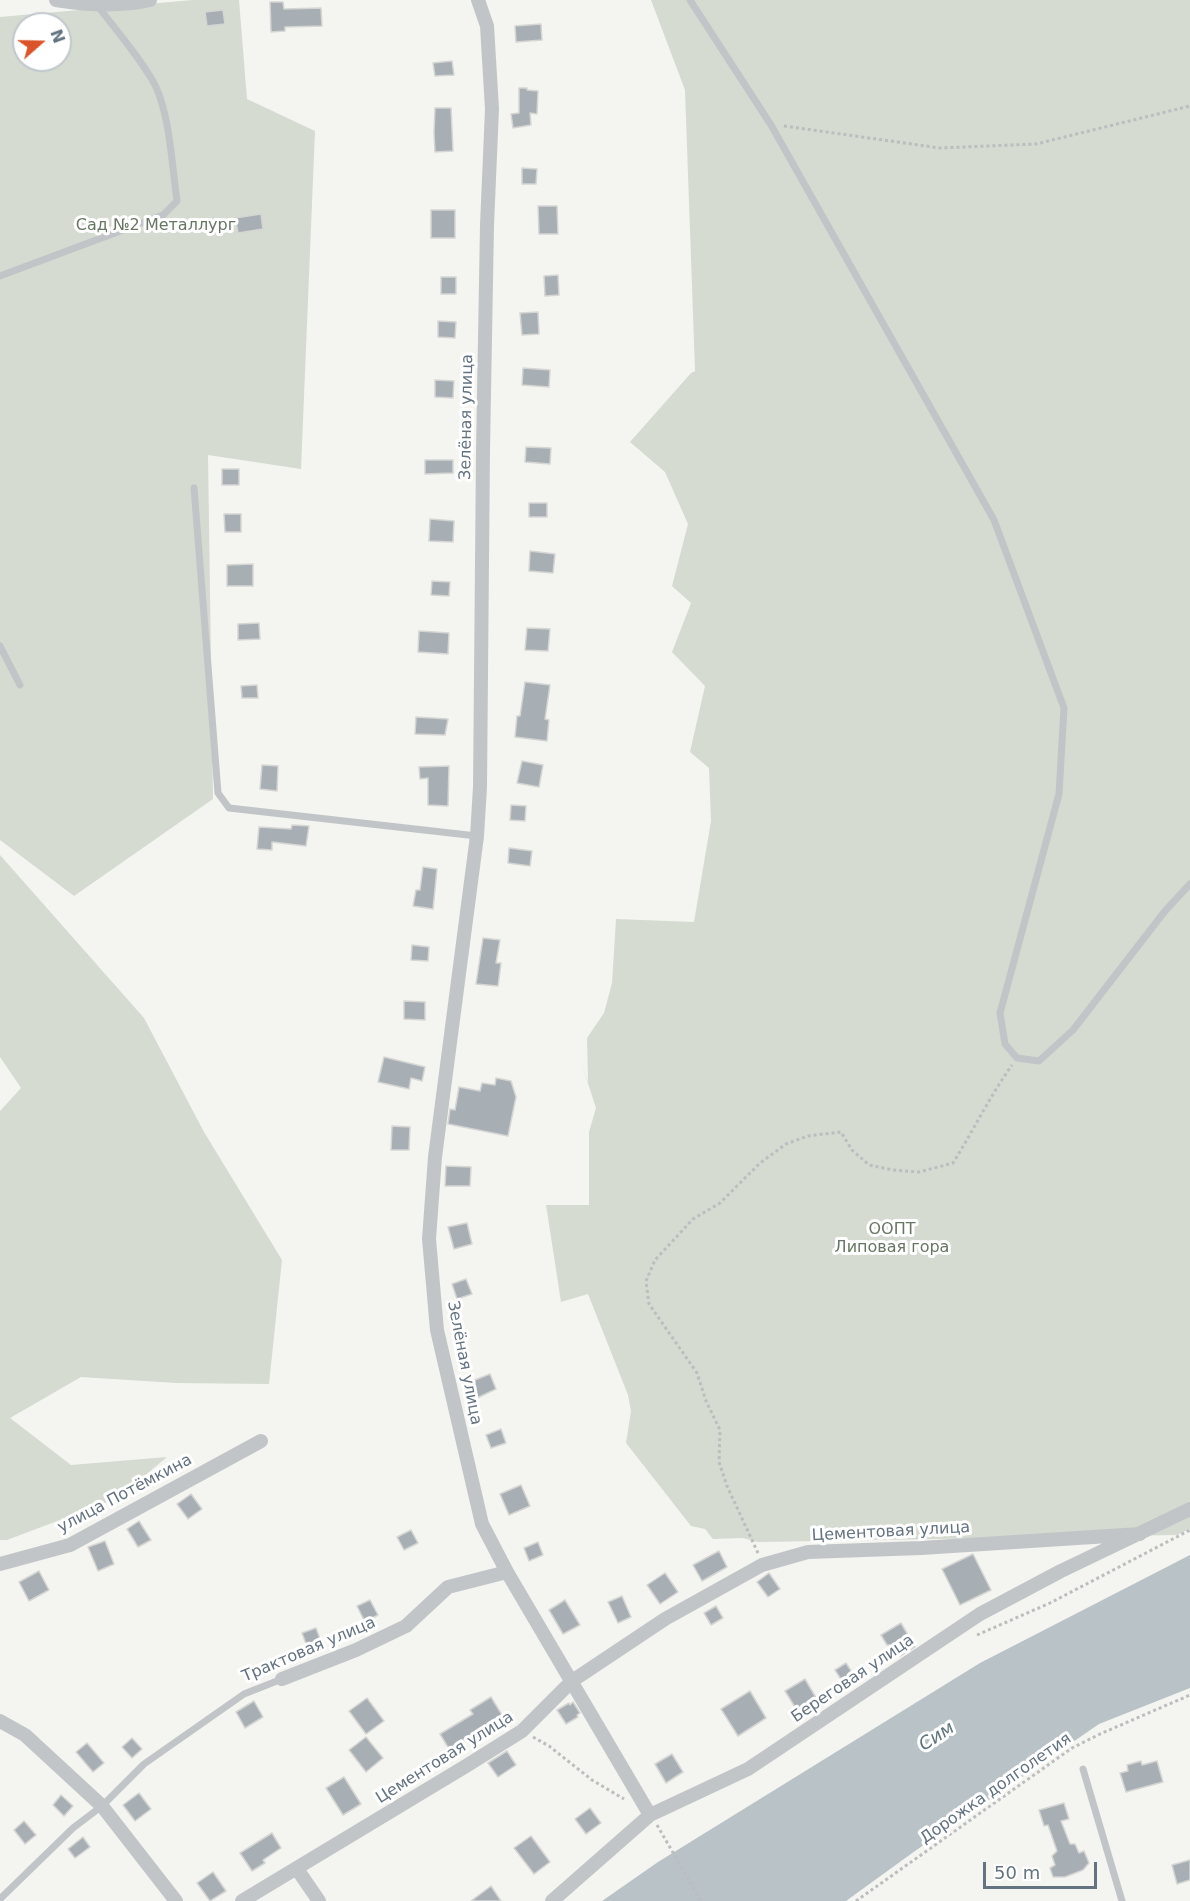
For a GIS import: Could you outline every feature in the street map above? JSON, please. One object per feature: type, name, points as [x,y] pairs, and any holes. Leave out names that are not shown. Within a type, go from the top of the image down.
[{"type":"street","points":[[56,0],[84,4],[140,3],[150,0]]},
{"type":"street","name":"Зелёная улица","points":[[478,0],[487,26],[492,109],[484,402],[480,787],[477,836],[435,1157],[429,1239],[437,1330],[482,1524],[507,1572],[650,1815]]},
{"type":"street","name":"улица Потёмкина","points":[[0,1564],[70,1545],[261,1440]]},
{"type":"street","name":"Береговая улица","points":[[552,1901],[650,1815],[748,1769],[980,1614],[1061,1571],[1190,1509]]},
{"type":"street","name":"Цементовая улица","points":[[242,1901],[522,1731],[572,1681],[665,1619],[762,1565],[808,1552],[921,1548],[1140,1534]]},
{"type":"street","name":"Трактовая улица","points":[[282,1679],[356,1650],[406,1626],[448,1587],[507,1572]]},
{"type":"street","points":[[0,1721],[26,1735],[102,1806],[176,1901]]},
{"type":"street","points":[[297,1869],[319,1901]]},
{"type":"lane","points":[[690,0],[771,125],[994,520],[1064,708],[1059,794],[1000,1013],[1005,1044],[1017,1059],[1039,1061],[1072,1030],[1165,911],[1190,884]]},
{"type":"lane","points":[[0,276],[163,215],[177,201],[164,110],[155,86],[96,4]]},
{"type":"lane","points":[[194,488],[218,794],[229,808],[477,836]]},
{"type":"lane","points":[[0,646],[20,685]]},
{"type":"lane","name":"Трактовая улица","points":[[0,1899],[73,1828],[102,1806],[144,1764],[244,1694],[282,1679]]},
{"type":"lane","points":[[1083,1768],[1122,1901]]},
{"type":"path","points":[[771,125],[940,148],[1024,145],[1190,106]]},
{"type":"path","points":[[762,1565],[719,1462],[720,1430],[706,1401],[697,1373],[649,1304],[646,1281],[655,1260],[693,1218],[720,1203],[760,1163],[786,1144],[808,1136],[841,1132],[852,1150],[868,1164],[893,1170],[919,1172],[953,1163],[975,1128],[994,1090],[1017,1059]]},
{"type":"path","points":[[976,1635],[1050,1603],[1190,1530]]},
{"type":"path","name":"Дорожка долголетия","points":[[856,1901],[1071,1748],[1190,1695]]},
{"type":"path","points":[[522,1731],[549,1746],[592,1780],[650,1815],[701,1901]]},
{"type":"green space","name":"Сад №2 Металлург","points":[[193,0],[239,0],[247,99],[315,131],[301,469],[208,455],[213,799],[74,896],[0,840],[0,17],[12,16],[12,72],[72,72],[72,12],[57,12]]},
{"type":"green space","name":"ООПТ Липовая гора","points":[[651,0],[1190,0],[1190,1529],[1177,1535],[758,1542],[743,1538],[713,1539],[705,1529],[691,1526],[626,1443],[631,1411],[628,1395],[588,1294],[561,1302],[546,1205],[589,1205],[589,1132],[596,1108],[582,1065],[588,1082],[587,1038],[604,1013],[612,983],[616,919],[694,922],[711,821],[709,768],[690,752],[705,686],[672,652],[691,603],[672,586],[688,524],[665,472],[630,442],[695,371],[685,90]]},
{"type":"green space","points":[[0,855],[144,1018],[204,1132],[282,1260],[269,1384],[176,1383],[81,1377],[10,1418],[71,1465],[167,1457],[118,1498],[7,1540],[0,1540],[0,1111],[21,1088],[0,1057]]},
{"type":"water","name":"Сим","points":[[1190,1555],[1190,1688],[1099,1724],[846,1901],[602,1901],[658,1862],[980,1663]]},
{"type":"building","points":[[270,2],[283,2],[284,9],[321,8],[322,26],[285,27],[285,31],[271,32]]},
{"type":"building","points":[[223,10],[225,24],[207,26],[205,12]]},
{"type":"building","points":[[541,24],[542,40],[516,42],[515,26]]},
{"type":"building","points":[[452,61],[454,75],[435,76],[433,63]]},
{"type":"building","points":[[519,88],[538,91],[537,114],[530,113],[531,125],[513,128],[511,114],[519,113]]},
{"type":"building","points":[[435,108],[451,108],[453,151],[435,152]]},
{"type":"building","points":[[522,168],[537,169],[536,184],[522,184]]},
{"type":"building","points":[[538,206],[557,206],[558,234],[539,234]]},
{"type":"building","points":[[431,210],[455,210],[455,238],[431,238]]},
{"type":"building","points":[[261,214],[263,229],[238,233],[235,218]]},
{"type":"building","points":[[558,275],[559,295],[545,296],[544,276]]},
{"type":"building","points":[[441,277],[456,277],[456,294],[441,294]]},
{"type":"building","points":[[538,312],[539,334],[522,335],[520,313]]},
{"type":"building","points":[[438,321],[456,322],[455,338],[438,337]]},
{"type":"building","points":[[523,368],[550,370],[549,387],[522,385]]},
{"type":"building","points":[[435,380],[454,381],[453,398],[435,397]]},
{"type":"building","points":[[526,447],[551,448],[550,464],[525,462]]},
{"type":"building","points":[[425,460],[453,460],[453,473],[425,474]]},
{"type":"building","points":[[222,469],[239,469],[239,485],[222,485]]},
{"type":"building","points":[[529,503],[547,503],[547,517],[529,517]]},
{"type":"building","points":[[224,514],[241,514],[241,532],[225,532]]},
{"type":"building","points":[[430,519],[454,521],[453,542],[429,541]]},
{"type":"building","points":[[530,551],[555,554],[553,573],[529,571]]},
{"type":"building","points":[[253,564],[253,586],[227,586],[227,565]]},
{"type":"building","points":[[432,581],[450,582],[449,596],[431,595]]},
{"type":"building","points":[[259,623],[260,639],[238,640],[238,624]]},
{"type":"building","points":[[527,628],[550,629],[548,651],[525,650]]},
{"type":"building","points":[[419,631],[449,633],[448,654],[418,652]]},
{"type":"building","points":[[525,682],[550,685],[545,719],[549,720],[547,741],[515,737]]},
{"type":"building","points":[[257,685],[258,698],[242,698],[241,686]]},
{"type":"building","points":[[416,717],[448,719],[445,735],[415,734]]},
{"type":"building","points":[[522,761],[543,765],[539,787],[517,783]]},
{"type":"building","points":[[262,765],[278,766],[277,791],[260,789]]},
{"type":"building","points":[[449,766],[448,806],[428,805],[428,778],[420,779],[419,767]]},
{"type":"building","points":[[511,805],[526,806],[525,821],[510,820]]},
{"type":"building","points":[[292,825],[309,826],[306,846],[272,842],[272,850],[257,849],[259,827],[291,829]]},
{"type":"building","points":[[509,848],[532,851],[530,866],[508,863]]},
{"type":"building","points":[[423,867],[437,869],[433,909],[413,906],[416,890],[420,890]]},
{"type":"building","points":[[483,938],[500,940],[496,963],[501,963],[498,986],[476,984]]},
{"type":"building","points":[[412,945],[429,947],[428,961],[411,960]]},
{"type":"building","points":[[404,1001],[425,1002],[425,1020],[404,1019]]},
{"type":"building","points":[[384,1057],[425,1067],[422,1081],[411,1078],[409,1089],[378,1082]]},
{"type":"building","points":[[496,1078],[511,1081],[516,1097],[508,1136],[448,1124],[450,1109],[455,1110],[459,1087],[480,1091],[482,1083],[495,1085]]},
{"type":"building","points":[[392,1126],[410,1127],[409,1150],[391,1150]]},
{"type":"building","points":[[446,1166],[471,1167],[470,1186],[445,1186]]},
{"type":"building","points":[[467,1223],[472,1244],[454,1249],[448,1227]]},
{"type":"building","points":[[466,1279],[472,1294],[457,1299],[452,1284]]},
{"type":"building","points":[[490,1374],[496,1389],[477,1398],[470,1382]]},
{"type":"building","points":[[501,1429],[506,1443],[491,1448],[486,1435]]},
{"type":"building","points":[[521,1485],[530,1506],[509,1515],[500,1494]]},
{"type":"building","points":[[191,1494],[202,1509],[188,1519],[177,1504]]},
{"type":"building","points":[[139,1521],[151,1540],[138,1547],[127,1529]]},
{"type":"building","points":[[411,1530],[418,1543],[404,1550],[397,1537]]},
{"type":"building","points":[[105,1541],[114,1564],[98,1571],[88,1547]]},
{"type":"building","points":[[538,1542],[543,1555],[529,1561],[524,1548]]},
{"type":"building","points":[[719,1551],[727,1567],[702,1581],[693,1565]]},
{"type":"building","points":[[973,1554],[991,1590],[960,1605],[942,1569]]},
{"type":"building","points":[[39,1571],[49,1590],[29,1601],[19,1582]]},
{"type":"building","points":[[665,1573],[678,1592],[660,1604],[647,1585]]},
{"type":"building","points":[[769,1573],[780,1589],[768,1597],[757,1582]]},
{"type":"building","points":[[622,1596],[631,1617],[618,1623],[608,1602]]},
{"type":"building","points":[[370,1600],[378,1615],[365,1622],[357,1606]]},
{"type":"building","points":[[565,1600],[580,1625],[563,1634],[549,1610]]},
{"type":"building","points":[[716,1606],[723,1618],[711,1625],[704,1613]]},
{"type":"building","points":[[901,1623],[915,1647],[900,1656],[893,1645],[887,1645],[881,1635]]},
{"type":"building","points":[[316,1628],[322,1644],[308,1649],[302,1633]]},
{"type":"building","points":[[846,1663],[855,1677],[844,1684],[835,1670]]},
{"type":"building","points":[[805,1679],[818,1701],[798,1712],[785,1691]]},
{"type":"building","points":[[750,1691],[766,1718],[738,1736],[721,1709]]},
{"type":"building","points":[[491,1697],[502,1715],[449,1749],[440,1734],[473,1714],[470,1710]]},
{"type":"building","points":[[367,1698],[384,1721],[366,1734],[349,1711]]},
{"type":"building","points":[[254,1701],[263,1717],[245,1728],[236,1712]]},
{"type":"building","points":[[573,1702],[580,1713],[578,1717],[566,1724],[557,1710]]},
{"type":"building","points":[[366,1737],[383,1758],[366,1772],[349,1750]]},
{"type":"building","points":[[132,1738],[142,1749],[132,1758],[122,1747]]},
{"type":"building","points":[[87,1743],[104,1763],[93,1772],[76,1752]]},
{"type":"building","points":[[507,1751],[516,1765],[498,1777],[488,1763]]},
{"type":"building","points":[[672,1754],[683,1772],[666,1783],[655,1764]]},
{"type":"building","points":[[1141,1761],[1142,1765],[1157,1761],[1163,1782],[1126,1792],[1120,1773],[1128,1771],[1127,1765]]},
{"type":"building","points":[[344,1777],[361,1804],[343,1815],[326,1788]]},
{"type":"building","points":[[139,1793],[151,1809],[135,1821],[123,1805]]},
{"type":"building","points":[[61,1795],[73,1806],[64,1816],[53,1805]]},
{"type":"building","points":[[1064,1803],[1069,1819],[1061,1821],[1070,1844],[1075,1844],[1079,1853],[1084,1851],[1089,1863],[1083,1870],[1065,1877],[1053,1877],[1050,1868],[1055,1865],[1052,1856],[1057,1851],[1048,1825],[1044,1826],[1039,1810]]},
{"type":"building","points":[[590,1808],[601,1823],[586,1834],[575,1819]]},
{"type":"building","points":[[24,1821],[36,1835],[25,1844],[14,1830]]},
{"type":"building","points":[[272,1833],[281,1848],[263,1860],[265,1863],[252,1871],[240,1853]]},
{"type":"building","points":[[531,1836],[550,1862],[534,1874],[514,1848]]},
{"type":"building","points":[[83,1837],[90,1847],[75,1858],[68,1849]]},
{"type":"building","points":[[1190,1860],[1190,1880],[1177,1884],[1172,1865]]},
{"type":"building","points":[[213,1872],[226,1891],[210,1901],[197,1883]]},
{"type":"building","points":[[491,1886],[501,1901],[471,1901]]}]
